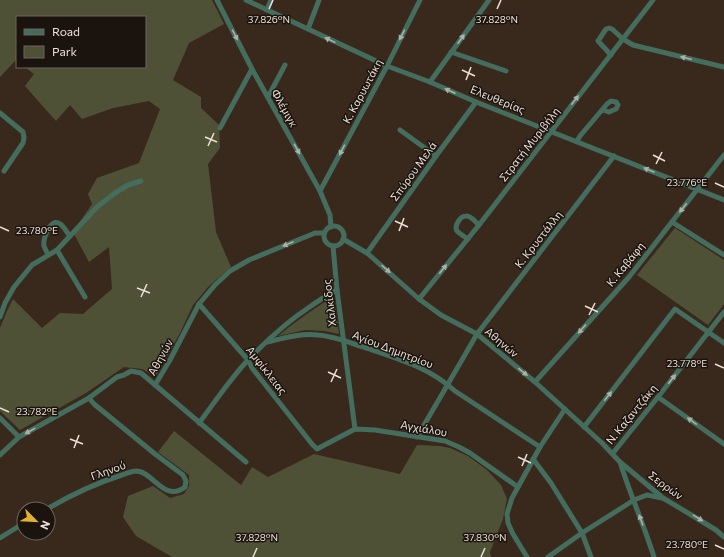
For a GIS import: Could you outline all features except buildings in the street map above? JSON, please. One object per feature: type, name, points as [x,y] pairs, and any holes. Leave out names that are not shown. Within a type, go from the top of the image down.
[{"type":"street","name":"Φλέμιγκ","points":[[217,0],[252,69],[320,191],[330,215],[331,227]]},
{"type":"street","name":"Ελευθερίας","points":[[246,0],[387,66],[724,200]]},
{"type":"street","points":[[267,10],[271,0]]},
{"type":"street","points":[[308,29],[319,0]]},
{"type":"street","name":"Κ. Καρυωτάκη","points":[[320,191],[387,66],[420,0]]},
{"type":"street","points":[[430,82],[488,0]]},
{"type":"street","name":"Στρατή Μυριβήλη","points":[[419,299],[480,225],[653,0]]},
{"type":"street","points":[[611,55],[598,41],[606,29],[609,28],[623,40],[633,45],[724,68]]},
{"type":"street","points":[[452,52],[506,71]]},
{"type":"street","points":[[268,97],[285,65]]},
{"type":"street","points":[[220,128],[252,69]]},
{"type":"street","name":"Σπύρου Μελά","points":[[367,252],[476,102]]},
{"type":"street","points":[[577,141],[603,110]]},
{"type":"street","points":[[0,113],[23,132],[24,136],[22,143],[4,171]]},
{"type":"street","points":[[400,130],[436,156]]},
{"type":"street","name":"Κ. Καβάφη","points":[[536,382],[629,277],[724,155]]},
{"type":"street","name":"Κ. Κρυστάλλη","points":[[417,437],[477,334],[614,156]]},
{"type":"street","points":[[0,317],[5,303],[14,287],[32,264],[57,250],[97,207],[115,193],[128,185],[142,181]]},
{"type":"street","points":[[468,239],[457,231],[456,224],[463,217],[469,216],[480,225]]},
{"type":"street","points":[[672,222],[724,255]]},
{"type":"street","points":[[48,255],[44,247],[44,242],[52,223],[60,224],[70,236]]},
{"type":"street","points":[[334,226],[341,229],[343,236],[343,239],[339,244],[333,246],[327,243],[324,233],[331,227],[334,226]]},
{"type":"street","name":"Αθηνών","points":[[0,455],[19,437],[89,398],[117,377],[131,371],[141,373],[155,385],[170,360],[199,304],[214,285],[230,272],[249,260],[315,233],[324,233]]},
{"type":"street","name":"Αθηνών","points":[[343,239],[367,252],[419,299],[441,315],[477,334],[536,382],[602,443]]},
{"type":"street","name":"Χαλκίδος","points":[[333,246],[337,290],[355,430]]},
{"type":"street","points":[[57,250],[84,297]]},
{"type":"street","points":[[199,423],[248,360],[311,305],[337,290]]},
{"type":"street","name":"Αμφίκλειας","points":[[199,304],[248,360],[252,368],[317,449]]},
{"type":"street","points":[[584,427],[675,309],[724,342]]},
{"type":"street","name":"Ν. Καζαντζάκη","points":[[612,453],[724,312]]},
{"type":"street","name":"Αγίου Δημητρίου","points":[[267,342],[304,334],[318,335],[343,340],[393,356],[435,375],[455,391],[540,448]]},
{"type":"street","points":[[155,385],[246,462]]},
{"type":"street","points":[[658,396],[724,444]]},
{"type":"street","name":"Γληνού","points":[[56,504],[109,479],[135,471],[141,471],[164,489],[170,491],[181,490],[185,487],[186,481],[183,475],[94,404],[89,398]]},
{"type":"street","points":[[527,557],[513,534],[508,523],[507,514],[512,498],[564,409]]},
{"type":"street","points":[[0,418],[19,437]]},
{"type":"street","name":"Αγχιάλου","points":[[317,449],[355,430],[375,430],[445,441],[470,453],[518,487]]},
{"type":"street","name":"Σερρών","points":[[602,443],[620,462],[663,498],[716,530],[724,537]]},
{"type":"street","points":[[534,459],[551,483],[582,533],[591,557]]},
{"type":"street","points":[[620,462],[654,555],[660,557]]},
{"type":"street","points":[[548,557],[582,533],[634,500],[647,495],[663,498]]},
{"type":"street","points":[[0,538],[16,528]]},
{"type":"green space","points":[[0,0],[212,0],[224,24],[189,43],[173,80],[201,97],[201,108],[219,125],[220,148],[208,164],[216,232],[231,267],[208,287],[193,305],[180,333],[156,376],[142,369],[124,367],[86,393],[20,430],[0,411],[0,328],[7,311],[13,299],[42,328],[60,313],[83,314],[112,289],[109,247],[89,262],[73,232],[92,204],[88,194],[97,178],[139,163],[160,109],[149,101],[113,108],[82,119],[70,105],[56,121],[25,86],[34,74],[26,68],[146,68],[146,16],[16,16],[16,60],[0,77]]},
{"type":"green space","points":[[675,228],[724,260],[724,304],[708,325],[637,275]]},
{"type":"green space","points":[[334,296],[339,334],[325,331],[305,330],[278,336],[306,315]]},
{"type":"green space","points":[[174,431],[241,485],[252,467],[268,477],[314,454],[400,474],[417,445],[450,448],[468,456],[487,470],[501,485],[507,499],[503,519],[490,552],[491,557],[172,557],[136,536],[123,517],[128,496],[153,486],[170,498],[184,494],[189,486],[189,475],[158,452]]}]
